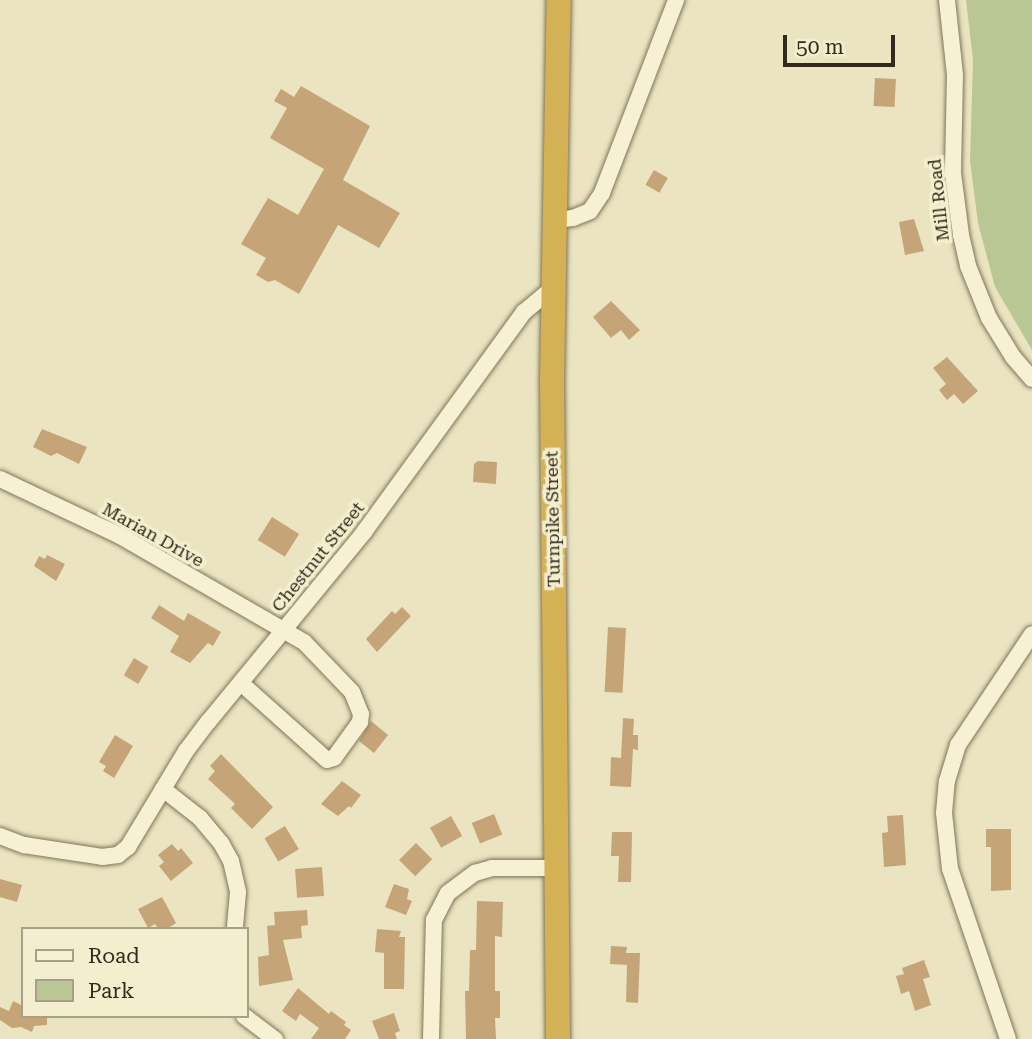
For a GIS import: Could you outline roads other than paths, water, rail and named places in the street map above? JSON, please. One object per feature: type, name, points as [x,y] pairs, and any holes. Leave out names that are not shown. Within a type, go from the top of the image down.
[{"type":"highway","name":"Turnpike Street","points":[[558,1039],[552,221],[559,0]]},
{"type":"street","points":[[552,221],[573,218],[590,211],[601,194],[676,0]]},
{"type":"street","name":"Mill Road","points":[[947,0],[955,75],[953,173],[963,245],[978,294],[989,317],[1013,357],[1032,379]]},
{"type":"street","name":"Chestnut Street","points":[[0,836],[24,845],[102,858],[118,855],[128,847],[186,751],[364,532],[524,312],[554,287]]},
{"type":"street","name":"Marian Drive","points":[[0,479],[122,537],[304,642],[352,692],[358,704],[360,722],[334,758],[327,760],[241,683]]},
{"type":"street","points":[[1009,1039],[950,869],[944,813],[947,781],[958,745],[1032,634]]},
{"type":"street","points":[[163,789],[200,818],[226,852],[238,892],[235,927]]},
{"type":"street","points":[[431,1039],[434,920],[447,893],[467,877],[492,868],[555,867]]},
{"type":"street","points":[[247,1018],[275,1039]]}]
